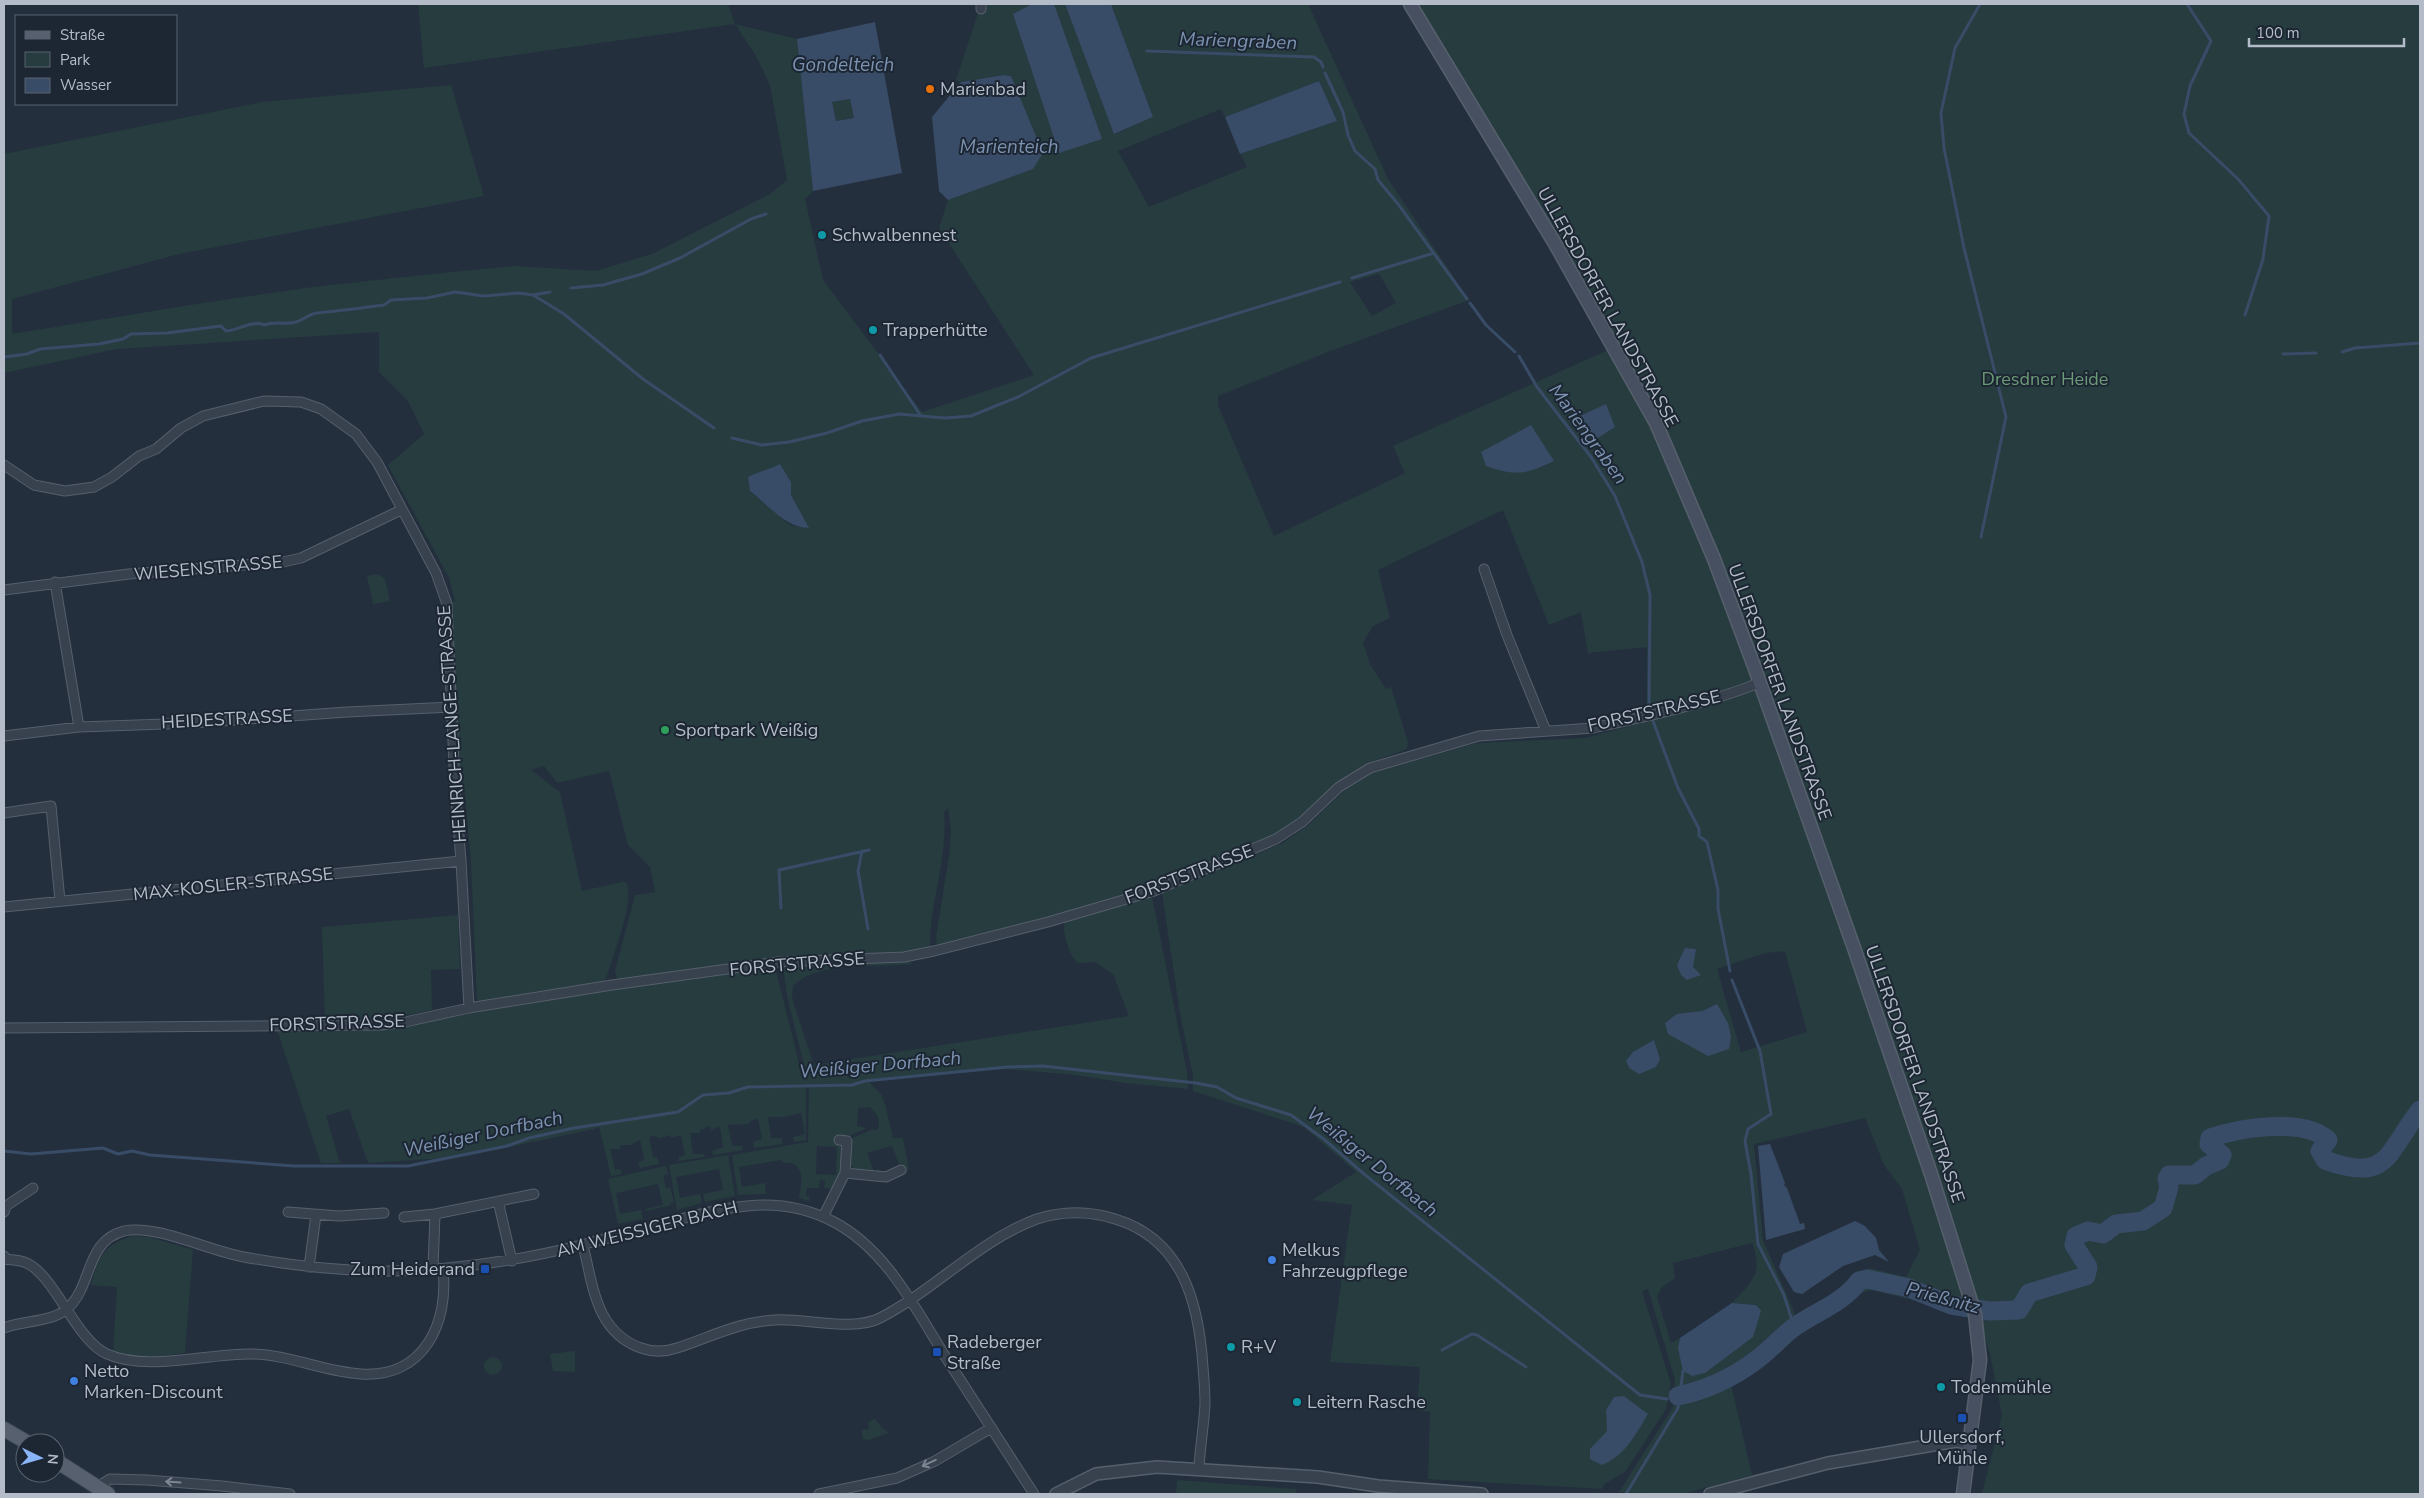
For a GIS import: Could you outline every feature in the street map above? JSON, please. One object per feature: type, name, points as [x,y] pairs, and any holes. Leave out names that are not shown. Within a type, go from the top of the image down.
[{"type":"main road","name":"ULLERSDORFER LANDSTRASSE","points":[[1410,4],[1559,250],[1656,423],[1714,559],[1864,976],[1928,1164],[1975,1314],[1980,1360],[1964,1494]]},
{"type":"main road","points":[[4,1429],[15,1435]]},
{"type":"main road","points":[[65,1466],[103,1488]]},
{"type":"street","name":"HEINRICH-LANGE-STRASSE","points":[[4,466],[34,485],[66,491],[94,488],[139,456],[156,449],[181,428],[203,416],[264,401],[302,402],[321,409],[356,434],[377,462],[436,573],[447,604],[454,786],[461,861],[469,1008]]},
{"type":"street","name":"WIESENSTRASSE","points":[[4,590],[129,574],[283,562],[301,558],[401,510]]},
{"type":"street","points":[[1484,569],[1507,635],[1546,731]]},
{"type":"street","points":[[55,582],[79,727]]},
{"type":"street","name":"FORSTSTRASSE","points":[[4,1028],[382,1025],[469,1008],[778,962],[904,957],[953,946],[1154,891],[1276,840],[1302,822],[1339,787],[1370,768],[1479,736],[1593,728],[1682,708],[1759,683]]},
{"type":"street","name":"HEIDESTRASSE","points":[[4,736],[79,727],[194,723],[452,707]]},
{"type":"street","points":[[4,813],[51,806],[60,901]]},
{"type":"street","name":"MAX-KOSLER-STRASSE","points":[[4,907],[461,861]]},
{"type":"street","points":[[823,1217],[845,1173],[846,1140],[839,1140]]},
{"type":"street","points":[[886,1177],[901,1170]]},
{"type":"street","points":[[845,1173],[898,1180]]},
{"type":"street","points":[[4,1212],[6,1206],[33,1188]]},
{"type":"street","points":[[404,1217],[435,1214],[534,1194]]},
{"type":"street","points":[[498,1201],[512,1261]]},
{"type":"street","name":"AM WEISSIGER BACH","points":[[67,1309],[80,1293],[95,1252],[104,1241],[123,1232],[150,1231],[228,1254],[309,1267],[389,1271],[443,1269],[512,1261],[737,1206],[778,1205],[796,1208],[823,1217],[850,1232],[869,1247],[909,1300]]},
{"type":"street","points":[[288,1212],[316,1215],[384,1213]]},
{"type":"street","points":[[583,1244],[600,1310],[617,1336],[628,1343],[646,1350],[666,1351],[722,1330],[750,1323],[774,1320],[810,1320],[848,1325],[878,1320],[1003,1237],[1037,1219],[1053,1215],[1088,1213],[1126,1222],[1163,1247],[1177,1265],[1187,1282],[1198,1319],[1205,1401],[1199,1468]]},
{"type":"street","points":[[433,1269],[435,1214]]},
{"type":"street","points":[[309,1267],[316,1215]]},
{"type":"street","points":[[4,1256],[5,1259],[25,1262],[36,1269],[67,1309],[78,1328],[95,1346],[105,1353],[128,1361],[158,1362],[205,1356],[255,1354],[285,1358],[361,1374],[387,1372],[404,1365],[425,1349],[434,1336],[445,1295],[443,1269]]},
{"type":"street","points":[[909,1300],[1034,1494]]},
{"type":"street","points":[[4,1328],[56,1315],[67,1309]]},
{"type":"street","points":[[820,1494],[897,1478],[935,1461],[991,1428]]},
{"type":"street","points":[[1710,1494],[1828,1463],[1956,1441],[1969,1442]]},
{"type":"street","points":[[1056,1494],[1096,1474],[1157,1467],[1199,1468],[1318,1477],[1378,1486],[1482,1494]]},
{"type":"street","points":[[103,1488],[110,1480],[147,1480],[290,1494]]},
{"type":"green space","points":[[418,4],[728,4],[735,24],[424,68]]},
{"type":"green space","name":"Dresdner Heide","points":[[981,4],[1065,4],[1115,134],[1153,117],[1111,4],[1308,4],[1388,179],[1469,300],[1328,352],[1218,396],[1218,405],[1274,536],[1405,473],[1393,446],[1615,347],[1414,4],[2420,4],[2420,1494],[1982,1494],[2002,1415],[1990,1354],[1946,1220],[1966,1305],[1964,1312],[1871,1290],[1855,1295],[1850,1277],[1870,1268],[1906,1277],[1920,1250],[1902,1189],[1884,1165],[1865,1118],[1754,1144],[1763,1240],[1799,1323],[1729,1376],[1752,1475],[1682,1494],[1619,1492],[1673,1407],[1675,1380],[1648,1289],[1642,1291],[1671,1384],[1666,1409],[1625,1472],[1604,1484],[1602,1489],[1428,1479],[1430,1412],[1417,1410],[1420,1367],[1330,1362],[1352,1205],[1312,1200],[1356,1172],[1304,1127],[1193,1091],[1193,1076],[1180,1014],[1162,893],[1283,843],[1308,825],[1344,791],[1372,773],[1477,743],[1585,738],[1683,712],[1680,702],[1647,709],[1647,647],[1588,653],[1581,612],[1549,625],[1503,510],[1378,570],[1390,618],[1373,626],[1363,643],[1370,664],[1386,689],[1391,687],[1408,742],[1407,749],[1369,763],[1337,784],[1299,819],[1274,836],[1151,887],[1064,913],[937,945],[936,937],[949,856],[951,831],[948,808],[944,812],[944,846],[933,913],[930,946],[896,953],[837,954],[837,962],[911,962],[911,964],[832,969],[817,972],[793,986],[792,999],[814,1065],[1129,1016],[1113,974],[1095,962],[1078,963],[1075,960],[1067,944],[1064,925],[1065,921],[1152,896],[1187,1072],[1188,1089],[1125,1083],[1076,1075],[1006,1069],[868,1081],[881,1094],[893,1138],[903,1138],[909,1169],[905,1175],[902,1163],[899,1164],[892,1146],[867,1153],[874,1171],[879,1169],[880,1174],[854,1170],[850,1163],[851,1139],[873,1129],[878,1130],[879,1126],[878,1117],[870,1107],[858,1108],[857,1126],[865,1127],[865,1129],[849,1136],[834,1136],[834,1143],[843,1144],[842,1170],[832,1189],[824,1188],[825,1181],[820,1180],[819,1188],[807,1188],[806,1196],[810,1197],[809,1201],[799,1198],[801,1174],[799,1169],[796,1165],[783,1163],[782,1160],[739,1167],[742,1187],[765,1183],[766,1194],[738,1195],[732,1155],[808,1142],[809,1087],[806,1088],[806,1140],[794,1142],[793,1137],[805,1134],[801,1113],[784,1117],[768,1117],[771,1138],[782,1138],[783,1144],[754,1148],[753,1142],[762,1139],[758,1118],[749,1122],[749,1124],[728,1125],[732,1146],[742,1146],[743,1150],[713,1155],[712,1151],[723,1147],[720,1126],[711,1130],[710,1126],[700,1130],[700,1133],[690,1133],[693,1154],[704,1154],[705,1157],[678,1161],[679,1157],[685,1155],[681,1135],[671,1138],[670,1135],[661,1138],[654,1136],[649,1137],[653,1157],[657,1157],[659,1164],[640,1168],[638,1163],[644,1159],[640,1140],[630,1145],[620,1145],[620,1149],[610,1149],[615,1170],[620,1169],[622,1174],[611,1176],[599,1127],[462,1157],[368,1163],[349,1109],[326,1116],[340,1163],[321,1163],[277,1030],[375,1030],[609,990],[775,967],[800,1066],[804,1065],[787,996],[782,958],[621,980],[617,978],[615,971],[635,895],[655,892],[650,867],[628,845],[609,771],[557,783],[544,766],[531,770],[560,792],[582,891],[626,882],[628,901],[622,929],[606,979],[597,984],[482,1002],[477,1000],[471,862],[464,785],[455,787],[447,604],[455,601],[449,578],[388,465],[424,434],[408,401],[379,372],[379,332],[117,349],[4,373],[4,154],[262,102],[451,85],[484,196],[179,254],[12,299],[12,334],[313,287],[451,272],[515,266],[596,271],[652,254],[770,194],[787,180],[770,85],[756,56],[735,24],[797,39],[813,191],[805,199],[823,280],[922,412],[1034,375],[939,228],[948,200],[1032,169],[1019,97],[1011,76],[1004,75],[961,82],[956,80]],"holes":[[[1319,81],[1337,121],[1240,154],[1247,167],[1149,207],[1118,151],[1221,109],[1225,117]],[[1379,274],[1396,303],[1372,316],[1350,282]],[[780,464],[791,482],[791,495],[808,528],[790,525],[750,491],[759,471],[768,471]],[[1785,951],[1807,1032],[1741,1052],[1717,969],[1765,953]],[[1716,1004],[1668,1034],[1677,1015],[1702,1011]],[[817,1146],[837,1147],[836,1175],[816,1174]],[[1752,1243],[1757,1262],[1756,1270],[1750,1283],[1732,1303],[1756,1305],[1678,1348],[1680,1338],[1671,1343],[1657,1297],[1661,1288],[1675,1278],[1673,1263]]]},
{"type":"green space","points":[[850,99],[854,118],[836,121],[832,102]]},
{"type":"green space","points":[[378,574],[385,579],[390,601],[373,604],[367,576]]},
{"type":"green space","points":[[458,915],[460,969],[431,970],[432,1010],[398,1017],[325,1020],[322,927]]},
{"type":"green space","points":[[728,1155],[735,1196],[705,1202],[703,1194],[723,1190],[719,1169],[676,1177],[680,1198],[700,1194],[702,1203],[677,1210],[669,1165]]},
{"type":"green space","points":[[666,1166],[668,1174],[663,1175],[666,1188],[670,1187],[674,1202],[670,1203],[671,1205],[646,1211],[646,1209],[663,1205],[658,1184],[616,1193],[620,1214],[641,1210],[643,1219],[618,1224],[608,1179]]},
{"type":"green space","points":[[133,1236],[149,1237],[193,1250],[185,1353],[149,1357],[113,1353],[117,1287],[91,1285],[97,1266],[104,1253],[115,1243]]},
{"type":"green space","points":[[575,1351],[575,1372],[553,1371],[550,1354]]},
{"type":"green space","points":[[489,1357],[497,1357],[502,1362],[500,1373],[489,1375],[484,1370],[484,1362]]},
{"type":"green space","points":[[875,1419],[889,1433],[868,1440],[863,1439],[861,1430],[869,1429],[868,1422]]},
{"type":"green space","points":[[1177,1480],[1296,1489],[1296,1494],[1176,1494]]},
{"type":"water","name":"Marienteich","points":[[1032,4],[1054,4],[1102,139],[1059,153],[1013,14]]},
{"type":"water","points":[[1065,4],[1111,4],[1153,117],[1114,134]]},
{"type":"water","name":"Gondelteich","points":[[875,22],[902,173],[813,191],[797,39]],"holes":[[[850,99],[854,118],[836,121],[832,102]]]},
{"type":"water","name":"Marienteich","points":[[1004,75],[1011,76],[1043,153],[1033,169],[948,200],[939,191],[932,117],[961,82]]},
{"type":"water","points":[[1319,81],[1337,121],[1240,154],[1225,117]]},
{"type":"water","points":[[1606,404],[1615,427],[1598,438],[1590,438],[1580,416]]},
{"type":"water","points":[[1531,425],[1554,461],[1535,469],[1513,473],[1486,466],[1481,452]]},
{"type":"water","points":[[780,464],[791,482],[791,495],[809,528],[801,527],[785,520],[750,491],[748,477]]},
{"type":"water","points":[[1685,948],[1696,949],[1693,967],[1701,975],[1687,980],[1681,975],[1677,965]]},
{"type":"water","points":[[1717,1004],[1728,1023],[1731,1037],[1729,1049],[1708,1056],[1668,1034],[1665,1023],[1677,1014],[1702,1011]]},
{"type":"water","points":[[1654,1040],[1660,1059],[1656,1067],[1639,1074],[1629,1068],[1626,1061],[1633,1052]]},
{"type":"water","points":[[1770,1144],[1800,1224],[1804,1223],[1805,1229],[1766,1240],[1758,1146]]},
{"type":"water","points":[[1855,1221],[1865,1226],[1876,1238],[1879,1250],[1889,1262],[1875,1255],[1843,1266],[1802,1294],[1794,1292],[1779,1267],[1783,1254]]},
{"type":"water","points":[[1732,1303],[1756,1305],[1761,1311],[1753,1337],[1705,1373],[1692,1376],[1683,1371],[1678,1348],[1680,1338]]},
{"type":"water","points":[[1624,1396],[1648,1414],[1624,1450],[1602,1465],[1590,1459],[1590,1449],[1607,1431],[1606,1410],[1614,1397]]},
{"type":"waterway","points":[[1980,4],[1955,48],[1941,113],[1944,148],[1964,248],[2006,417],[1981,537]]},
{"type":"waterway","points":[[2187,4],[2211,41],[2190,86],[2184,114],[2189,133],[2238,179],[2269,216],[2263,259],[2245,315]]},
{"type":"waterway","name":"Mariengraben","points":[[1147,51],[1314,57],[1321,62],[1323,67]]},
{"type":"waterway","name":"Mariengraben","points":[[1325,73],[1343,112],[1348,135],[1355,151],[1375,169],[1378,180],[1398,204],[1467,299]]},
{"type":"waterway","points":[[571,288],[603,285],[642,274],[680,258],[751,219],[766,214]]},
{"type":"waterway","points":[[1352,278],[1434,253]]},
{"type":"waterway","points":[[732,438],[762,445],[789,442],[827,433],[862,421],[899,414],[945,418],[971,416],[1018,397],[1091,358],[1340,282]]},
{"type":"waterway","points":[[4,357],[27,354],[40,349],[99,344],[123,339],[131,334],[167,333],[221,326],[226,331],[250,324],[292,323],[317,313],[384,305],[391,300],[427,298],[455,292],[484,296],[518,293],[533,295],[564,314],[643,379],[714,428]]},
{"type":"waterway","points":[[533,295],[550,292]]},
{"type":"waterway","points":[[1470,303],[1486,325],[1515,352]]},
{"type":"waterway","points":[[2342,352],[2355,348],[2420,343]]},
{"type":"waterway","points":[[2283,354],[2316,353]]},
{"type":"waterway","points":[[880,355],[921,416]]},
{"type":"waterway","name":"Mariengraben","points":[[1519,356],[1537,387],[1591,457],[1615,496],[1642,562],[1650,595],[1649,707]]},
{"type":"waterway","name":"Mariengraben","points":[[1653,721],[1678,788],[1699,829],[1699,836],[1707,842],[1718,890],[1718,909],[1730,971]]},
{"type":"waterway","points":[[781,908],[779,870],[869,850]]},
{"type":"waterway","points":[[862,851],[858,871],[868,929]]},
{"type":"waterway","name":"Mariengraben","points":[[1732,980],[1760,1051],[1771,1114],[1748,1129],[1745,1141],[1751,1174],[1758,1244],[1784,1295],[1794,1327]]},
{"type":"waterway","name":"Weißiger Dorfbach","points":[[4,1151],[31,1154],[103,1148],[118,1154],[132,1151],[150,1155],[294,1166],[408,1166],[507,1146],[529,1138],[574,1128],[678,1112],[703,1095],[729,1093],[748,1087],[852,1085],[865,1081],[1007,1067],[1043,1066],[1196,1083],[1217,1087],[1236,1098],[1291,1115],[1325,1140],[1364,1174],[1640,1395],[1667,1399]]},
{"type":"waterway","name":"Prießnitz","points":[[1678,1396],[1709,1387],[1746,1367],[1801,1322],[1845,1295],[1859,1281],[1867,1279],[1909,1288],[1951,1305],[1989,1311],[2019,1310],[2029,1293],[2086,1276],[2088,1267],[2074,1245],[2076,1236],[2088,1231],[2103,1234],[2116,1224],[2143,1221],[2163,1208],[2169,1187],[2167,1179],[2169,1175],[2195,1175],[2206,1166],[2220,1160],[2222,1155],[2209,1144],[2210,1138],[2253,1128],[2287,1127],[2303,1129],[2317,1133],[2328,1140],[2320,1151],[2325,1160],[2362,1168],[2374,1166],[2384,1160],[2420,1110]]},
{"type":"waterway","points":[[1442,1350],[1472,1334],[1477,1335],[1526,1367]]},
{"type":"waterway","name":"Prießnitz","points":[[1626,1494],[1678,1408],[1683,1371]]},
{"type":"place","name":"Marienbad","points":[[930,89]]},
{"type":"place","name":"Schwalbennest","points":[[822,235]]},
{"type":"place","name":"Trapperhütte","points":[[873,330]]},
{"type":"place","name":"Sportpark Weißig","points":[[665,730]]},
{"type":"place","name":"Melkus Fahrzeugpflege","points":[[1272,1260]]},
{"type":"place","name":"Zum Heiderand","points":[[485,1269]]},
{"type":"place","name":"R+V","points":[[1231,1347]]},
{"type":"place","name":"Radeberger Straße","points":[[937,1352]]},
{"type":"place","name":"Netto Marken-Discount","points":[[74,1381]]},
{"type":"place","name":"Todenmühle","points":[[1941,1387]]},
{"type":"place","name":"Leitern Rasche","points":[[1297,1402]]},
{"type":"place","name":"Ullersdorf, Mühle","points":[[1962,1418]]}]
